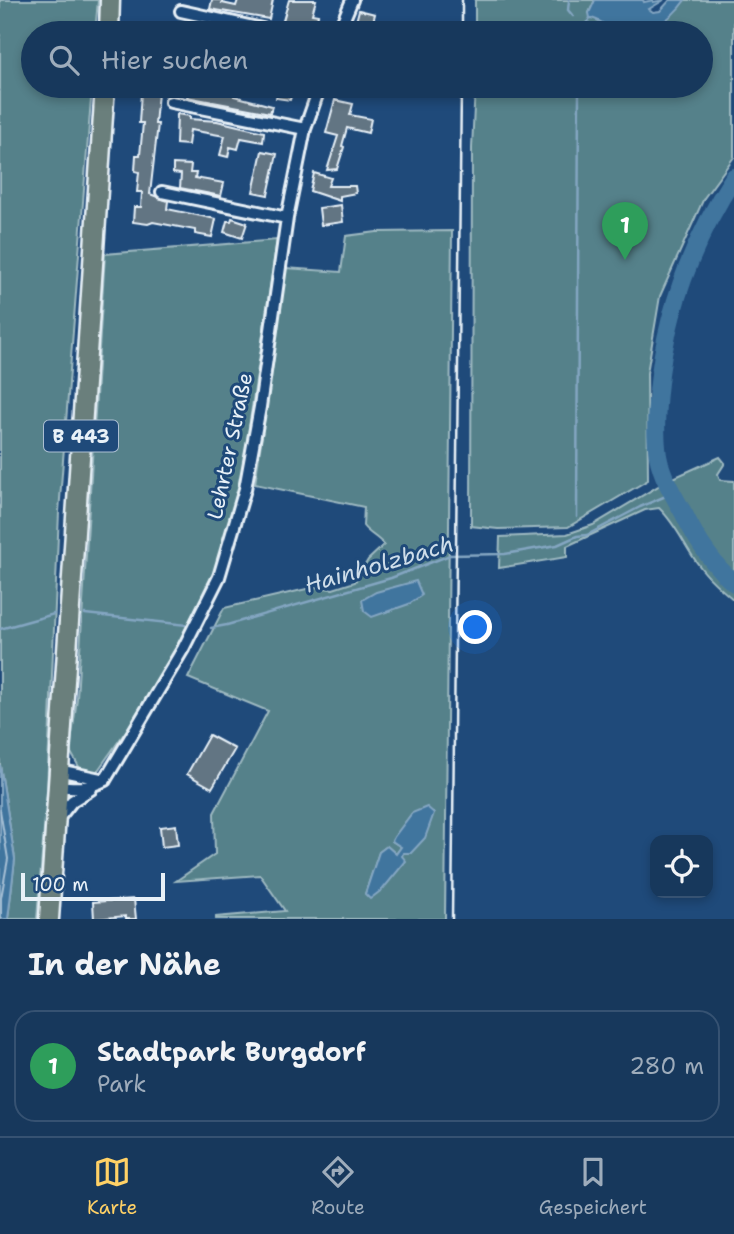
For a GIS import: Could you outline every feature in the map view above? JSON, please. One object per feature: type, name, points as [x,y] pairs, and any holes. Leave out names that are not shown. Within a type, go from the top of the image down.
[{"type":"main road","points":[[109,21],[110,0]]},
{"type":"main road","name":"B 443","points":[[49,919],[104,98]]},
{"type":"street","points":[[343,21],[352,0]]},
{"type":"street","points":[[181,11],[226,21]]},
{"type":"street","name":"Lehrter Straße","points":[[100,783],[183,649],[219,577],[245,489],[260,407],[287,218],[305,129],[316,98]]},
{"type":"street","points":[[171,102],[305,129]]},
{"type":"street","points":[[162,192],[287,218]]},
{"type":"street","points":[[58,778],[82,788],[100,783]]},
{"type":"street","points":[[58,778],[100,783]]},
{"type":"street","points":[[55,822],[72,802],[100,783]]},
{"type":"green space","points":[[0,0],[98,0],[96,21],[21,21],[21,98],[91,98],[59,512],[47,791],[37,919],[8,919],[15,859],[0,765]]},
{"type":"green space","points":[[475,0],[595,0],[589,13],[601,21],[475,21]]},
{"type":"green space","points":[[685,0],[734,0],[734,157],[704,198],[660,296],[647,373],[648,480],[568,527],[498,529],[471,526],[474,98],[713,98],[713,21],[664,21]]},
{"type":"green space","points":[[452,231],[445,919],[216,919],[285,911],[260,875],[176,881],[215,854],[214,813],[268,711],[188,678],[224,608],[315,587],[333,589],[355,582],[368,560],[384,545],[363,526],[364,507],[255,484],[286,268],[341,272],[346,236],[377,232]],"holes":[[[412,813],[402,856],[365,894],[379,852],[387,846],[396,854],[401,847],[392,841]]]},
{"type":"green space","points":[[277,240],[240,488],[217,565],[176,648],[128,728],[96,773],[82,772],[70,751],[77,698],[105,254]]},
{"type":"green space","points":[[720,457],[725,463],[718,474],[720,480],[734,481],[734,575],[699,532],[671,479]]},
{"type":"green space","points":[[662,484],[702,552],[734,587],[734,600],[702,569],[659,508],[645,510],[567,546],[567,557],[499,568],[500,537],[567,534],[593,525]]},
{"type":"water","points":[[595,0],[664,0],[649,9],[653,12],[660,11],[670,0],[685,0],[665,21],[599,21],[590,18],[589,13]]},
{"type":"water","points":[[416,581],[422,595],[409,604],[372,617],[364,611],[362,600],[376,592]]},
{"type":"water","points":[[0,765],[15,859],[8,919],[0,919]]},
{"type":"water","points":[[427,807],[434,813],[425,838],[411,853],[403,853],[406,861],[383,889],[370,899],[365,894],[379,852],[387,846],[396,854],[401,847],[392,841],[394,837],[412,813]]},
{"type":"building","points":[[212,0],[223,0],[222,3],[236,6],[238,0],[273,0],[269,19],[210,9]]},
{"type":"building","points":[[289,0],[316,0],[312,14],[318,15],[316,21],[283,21]]},
{"type":"building","points":[[359,10],[375,14],[373,21],[356,21]]},
{"type":"building","points":[[141,98],[158,98],[155,124],[158,124],[150,194],[168,201],[167,209],[216,219],[212,237],[195,234],[195,230],[153,222],[133,222],[134,207],[141,207],[142,192],[137,192],[139,172],[135,171],[136,155],[140,155],[143,123],[139,123]]},
{"type":"building","points":[[192,98],[242,98],[272,106],[270,113]]},
{"type":"building","points":[[335,100],[353,104],[350,115],[371,119],[368,133],[347,128],[337,169],[327,170],[338,136],[326,133]]},
{"type":"building","points":[[177,114],[190,116],[190,119],[217,121],[264,132],[263,142],[241,138],[238,149],[230,147],[228,157],[220,155],[225,136],[190,130],[188,145],[176,144]]},
{"type":"building","points":[[262,151],[277,154],[268,195],[253,192]]},
{"type":"building","points":[[173,164],[191,165],[190,173],[196,173],[195,178],[224,183],[221,196],[180,188],[181,174],[173,173]]},
{"type":"building","points":[[314,173],[331,178],[328,186],[355,186],[356,193],[340,196],[340,201],[310,191]]},
{"type":"building","points":[[341,205],[343,222],[321,225],[319,208]]},
{"type":"building","points":[[232,218],[247,223],[242,238],[224,232],[227,221]]},
{"type":"building","points":[[209,735],[235,749],[212,788],[187,774]]},
{"type":"building","points":[[176,825],[178,845],[162,847],[160,827]]},
{"type":"building","points":[[134,899],[136,919],[126,919],[126,916],[94,919],[93,902]]},
{"type":"waterway","points":[[569,0],[568,10],[573,16]]},
{"type":"waterway","points":[[577,517],[579,98]]},
{"type":"waterway","points":[[734,177],[705,227],[674,307],[662,363],[656,424],[658,456],[669,486],[705,551],[734,583]]},
{"type":"waterway","name":"Hainholzbach","points":[[211,628],[391,578],[450,555],[505,554],[557,545],[577,536],[587,535],[673,493]]},
{"type":"waterway","name":"Hainholzbach","points":[[0,629],[54,614]]},
{"type":"waterway","name":"Hainholzbach","points":[[85,614],[187,625]]},
{"type":"railway","points":[[462,0],[462,21]]},
{"type":"railway","points":[[452,919],[461,98]]},
{"type":"place","name":"Stadtpark Burgdorf","points":[[625,260]]}]
